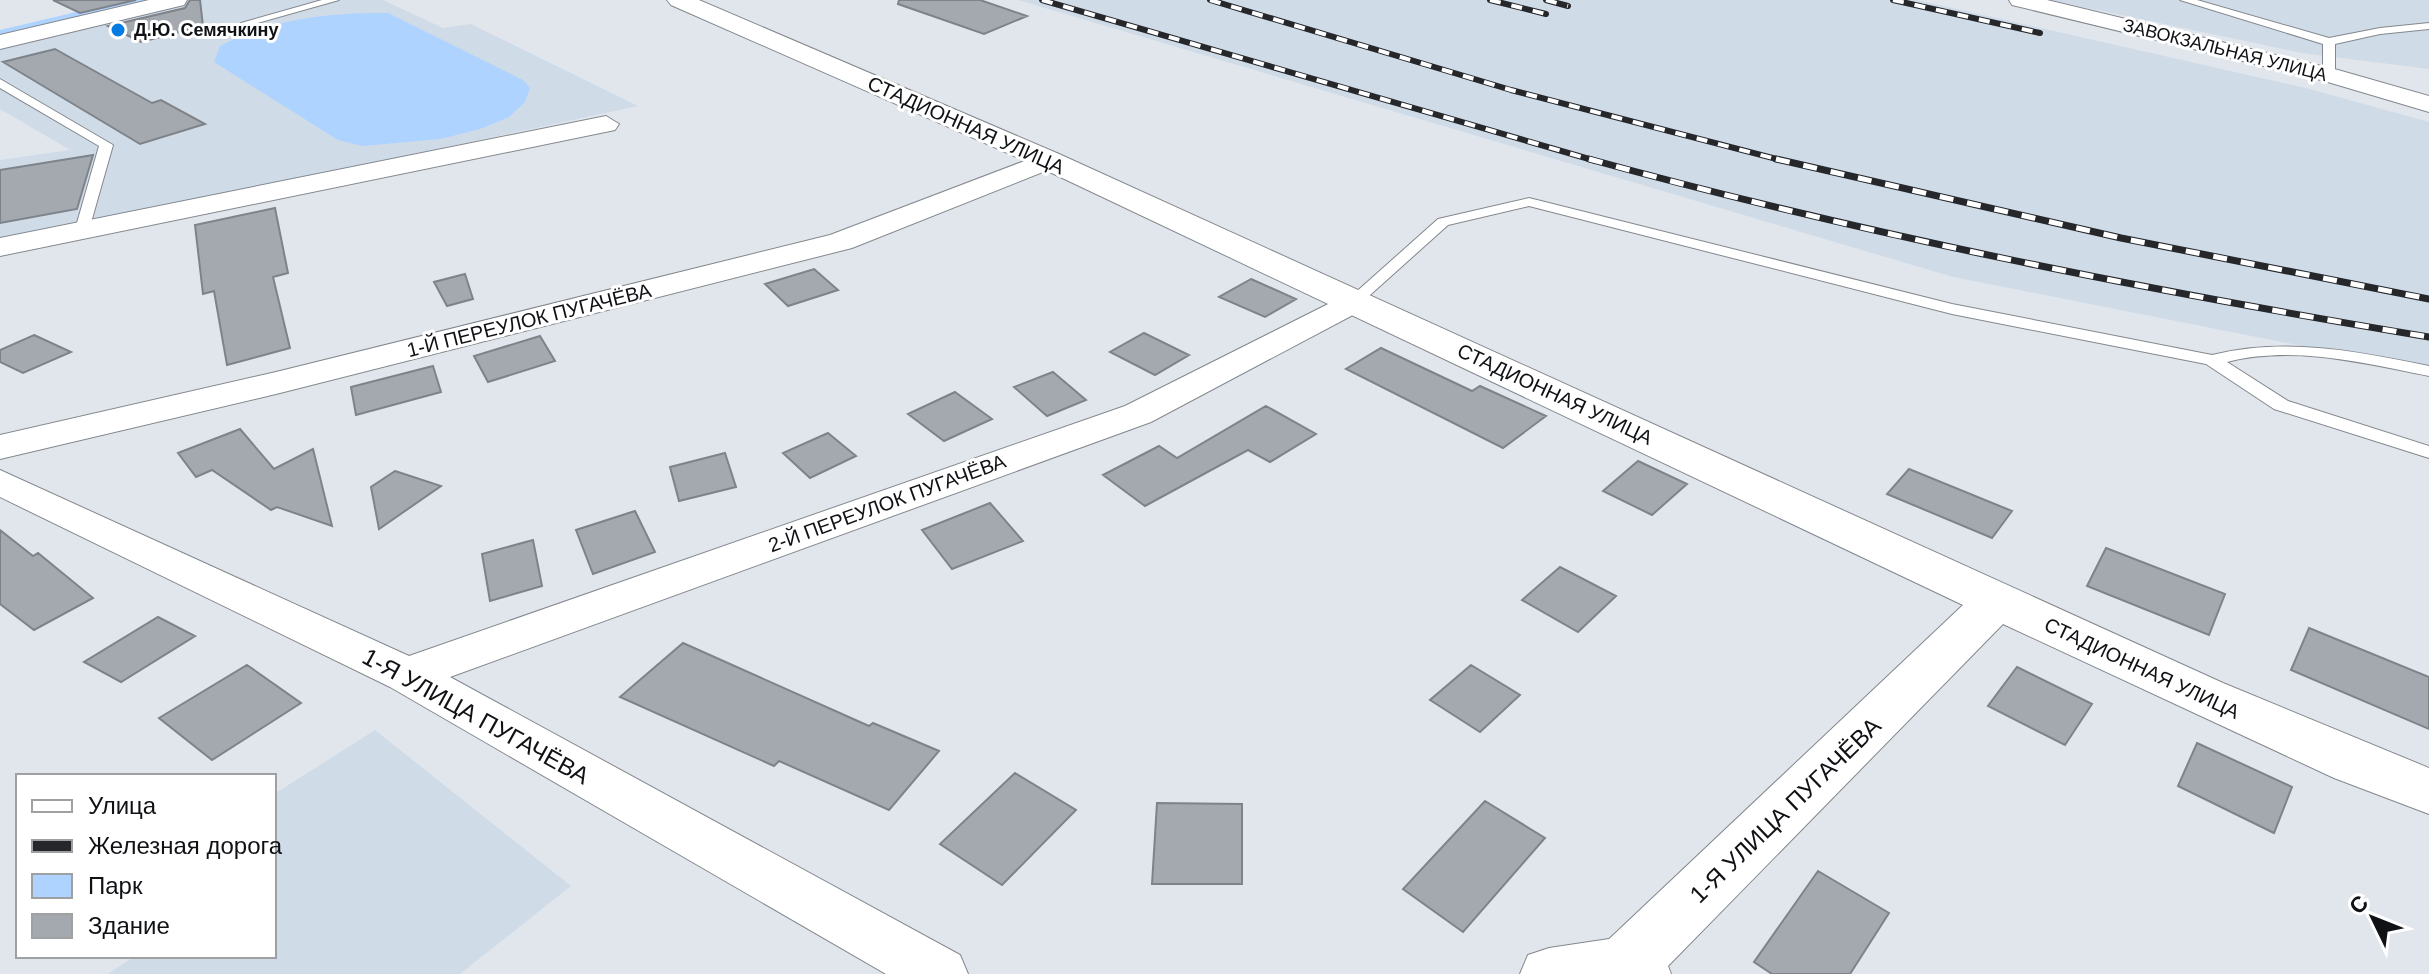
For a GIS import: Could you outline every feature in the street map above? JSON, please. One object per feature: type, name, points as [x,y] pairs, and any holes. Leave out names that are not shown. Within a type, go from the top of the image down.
[{"type":"street","points":[[0,26],[113,0]]},
{"type":"street","points":[[0,42],[176,0]]},
{"type":"street","name":"СТАДИОННАЯ УЛИЦА","points":[[679,0],[1048,160],[2284,733],[2429,791]]},
{"type":"street","name":"ЗАВОКЗАЛЬНАЯ УЛИЦА","points":[[2020,0],[2329,75],[2429,104]]},
{"type":"street","points":[[0,247],[606,124]]},
{"type":"street","name":"1-Й ПЕРЕУЛОК ПУГАЧЁВА","points":[[0,447],[276,383],[841,242],[1048,160]]},
{"type":"street","name":"2-Й ПЕРЕУЛОК ПУГАЧЁВА","points":[[407,675],[1138,414],[1354,301]]},
{"type":"street","name":"1-Я УЛИЦА ПУГАЧЁВА","points":[[0,482],[407,675],[939,974]]},
{"type":"street","name":"1-Я УЛИЦА ПУГАЧЁВА","points":[[1549,974],[1634,968],[1998,600]]},
{"type":"lane","points":[[247,23],[334,0]]},
{"type":"lane","points":[[2185,0],[2329,42],[2380,31],[2429,26]]},
{"type":"lane","points":[[2329,42],[2329,75]]},
{"type":"lane","points":[[0,83],[106,145],[83,230]]},
{"type":"lane","points":[[1354,301],[1443,222],[1529,202],[1952,309],[2212,360],[2281,405],[2429,452]]},
{"type":"lane","points":[[2212,360],[2238,352],[2339,353],[2429,371]]},
{"type":"shaded area","points":[[192,0],[383,0],[443,28],[471,24],[638,106],[94,223],[0,239],[0,160],[70,150],[0,109],[0,47]]},
{"type":"shaded area","points":[[1018,0],[1917,0],[2306,88],[2429,122],[2429,371],[1953,277]]},
{"type":"shaded area","points":[[2049,0],[2429,0],[2429,69],[2302,53]]},
{"type":"shaded area","points":[[375,730],[571,886],[460,974],[108,974],[132,958],[276,958],[276,793]]},
{"type":"green space","points":[[127,0],[170,0],[0,41],[0,30]]},
{"type":"green space","points":[[388,13],[523,80],[530,88],[525,102],[509,117],[483,128],[441,139],[362,146],[338,140],[214,62],[220,46],[280,23],[344,14]]},
{"type":"building","points":[[53,0],[136,0],[80,13]]},
{"type":"building","points":[[190,0],[200,0],[203,26],[141,42],[108,26],[185,8]]},
{"type":"building","points":[[899,0],[980,0],[1027,16],[984,34],[898,4]]},
{"type":"building","points":[[55,49],[152,103],[161,100],[205,124],[140,144],[3,62]]},
{"type":"building","points":[[93,155],[77,209],[0,223],[0,170]]},
{"type":"building","points":[[275,208],[288,273],[273,277],[290,348],[227,365],[214,291],[203,294],[195,225]]},
{"type":"building","points":[[814,269],[838,290],[788,306],[765,284]]},
{"type":"building","points":[[465,274],[473,299],[447,306],[434,282]]},
{"type":"building","points":[[1251,279],[1296,299],[1265,317],[1219,297]]},
{"type":"building","points":[[1144,333],[1189,355],[1155,375],[1110,352]]},
{"type":"building","points":[[34,335],[71,352],[23,373],[0,362],[0,350]]},
{"type":"building","points":[[540,336],[555,361],[488,382],[474,356]]},
{"type":"building","points":[[1381,348],[1472,391],[1480,386],[1546,416],[1503,448],[1346,369]]},
{"type":"building","points":[[433,366],[441,392],[356,415],[351,387]]},
{"type":"building","points":[[1053,372],[1086,400],[1047,416],[1014,387]]},
{"type":"building","points":[[955,392],[992,419],[944,441],[908,414]]},
{"type":"building","points":[[1266,406],[1316,434],[1270,462],[1248,450],[1145,506],[1103,475],[1159,446],[1177,458]]},
{"type":"building","points":[[240,429],[274,469],[313,449],[332,526],[277,507],[271,510],[212,470],[196,477],[178,453]]},
{"type":"building","points":[[828,433],[856,456],[810,478],[783,453]]},
{"type":"building","points":[[725,453],[736,487],[679,501],[670,467]]},
{"type":"building","points":[[1638,461],[1687,484],[1652,515],[1603,491]]},
{"type":"building","points":[[1909,469],[2012,511],[1992,538],[1887,494]]},
{"type":"building","points":[[395,471],[441,486],[379,529],[371,487]]},
{"type":"building","points":[[990,503],[1023,541],[952,569],[922,530]]},
{"type":"building","points":[[635,511],[655,552],[593,574],[576,530]]},
{"type":"building","points":[[0,530],[33,556],[38,553],[93,598],[34,630],[0,604]]},
{"type":"building","points":[[533,540],[542,586],[490,601],[482,554]]},
{"type":"building","points":[[2106,548],[2225,594],[2209,635],[2087,586]]},
{"type":"building","points":[[1560,567],[1616,596],[1578,632],[1522,600]]},
{"type":"building","points":[[158,617],[195,636],[121,682],[84,662]]},
{"type":"building","points":[[2309,628],[2429,677],[2429,729],[2291,670]]},
{"type":"building","points":[[683,643],[869,726],[873,723],[939,751],[889,810],[779,761],[774,766],[620,697]]},
{"type":"building","points":[[247,665],[301,703],[212,760],[159,718]]},
{"type":"building","points":[[1471,665],[1520,695],[1480,732],[1430,700]]},
{"type":"building","points":[[2017,667],[2092,704],[2065,745],[1988,706]]},
{"type":"building","points":[[2197,743],[2292,787],[2274,833],[2178,786]]},
{"type":"building","points":[[1015,773],[1076,810],[1002,885],[940,844]]},
{"type":"building","points":[[1485,801],[1545,838],[1463,932],[1403,889]]},
{"type":"building","points":[[1157,803],[1242,804],[1242,884],[1152,884]]},
{"type":"building","points":[[1818,871],[1889,913],[1850,974],[1772,974],[1754,962]]},
{"type":"railway","points":[[1042,0],[1591,159]]},
{"type":"railway","points":[[1210,0],[1511,90],[1779,160]]},
{"type":"railway","points":[[1490,0],[1546,14]]},
{"type":"railway","points":[[1546,0],[1568,6]]},
{"type":"railway","points":[[1893,0],[2040,33]]},
{"type":"railway","points":[[1591,159],[1797,212],[2006,259],[2429,337]]},
{"type":"railway","points":[[1591,159],[1596,161]]},
{"type":"railway","points":[[1779,160],[2121,238],[2429,299]]},
{"type":"railway","points":[[1779,160],[1784,161]]},
{"type":"place","name":"Д.Ю. Семячкину","points":[[118,30]]}]
